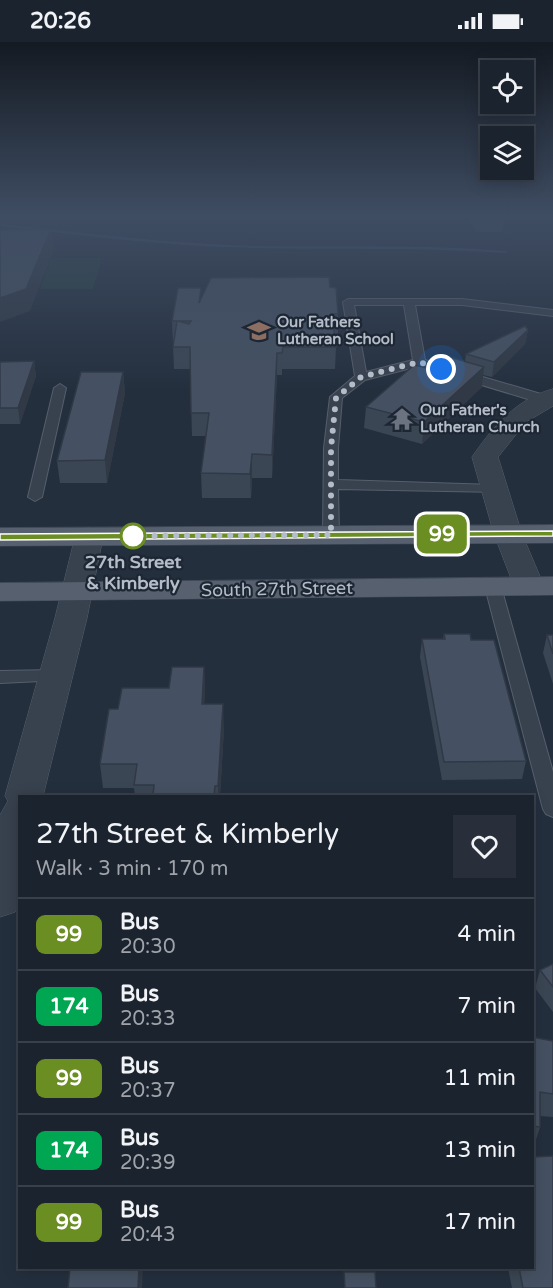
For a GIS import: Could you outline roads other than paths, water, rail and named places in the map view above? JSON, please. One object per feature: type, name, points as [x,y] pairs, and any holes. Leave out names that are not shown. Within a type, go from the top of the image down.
[{"type":"main road","points":[[0,537],[553,534]]},
{"type":"main road","name":"South 27th Street","points":[[0,592],[541,586]]},
{"type":"street","points":[[541,586],[508,534],[485,457],[517,417],[549,398]]},
{"type":"street","points":[[24,795],[56,676],[89,537]]},
{"type":"street","points":[[0,900],[18,820]]},
{"type":"lane","points":[[361,377],[348,302],[462,302],[553,313]]},
{"type":"lane","points":[[409,302],[419,362]]},
{"type":"lane","points":[[331,535],[331,448],[336,398],[361,377],[419,362],[549,398]]},
{"type":"lane","points":[[35,497],[60,388]]},
{"type":"lane","points":[[331,484],[495,489]]},
{"type":"lane","points":[[493,586],[553,809]]},
{"type":"lane","points":[[0,677],[56,676]]},
{"type":"place","name":"Our Fathers Lutheran School","points":[[259,331]]},
{"type":"place","name":"Our Father's Lutheran Church","points":[[402,419]]},
{"type":"place","name":"27th Street & Kimberly","points":[[133,536]]}]
